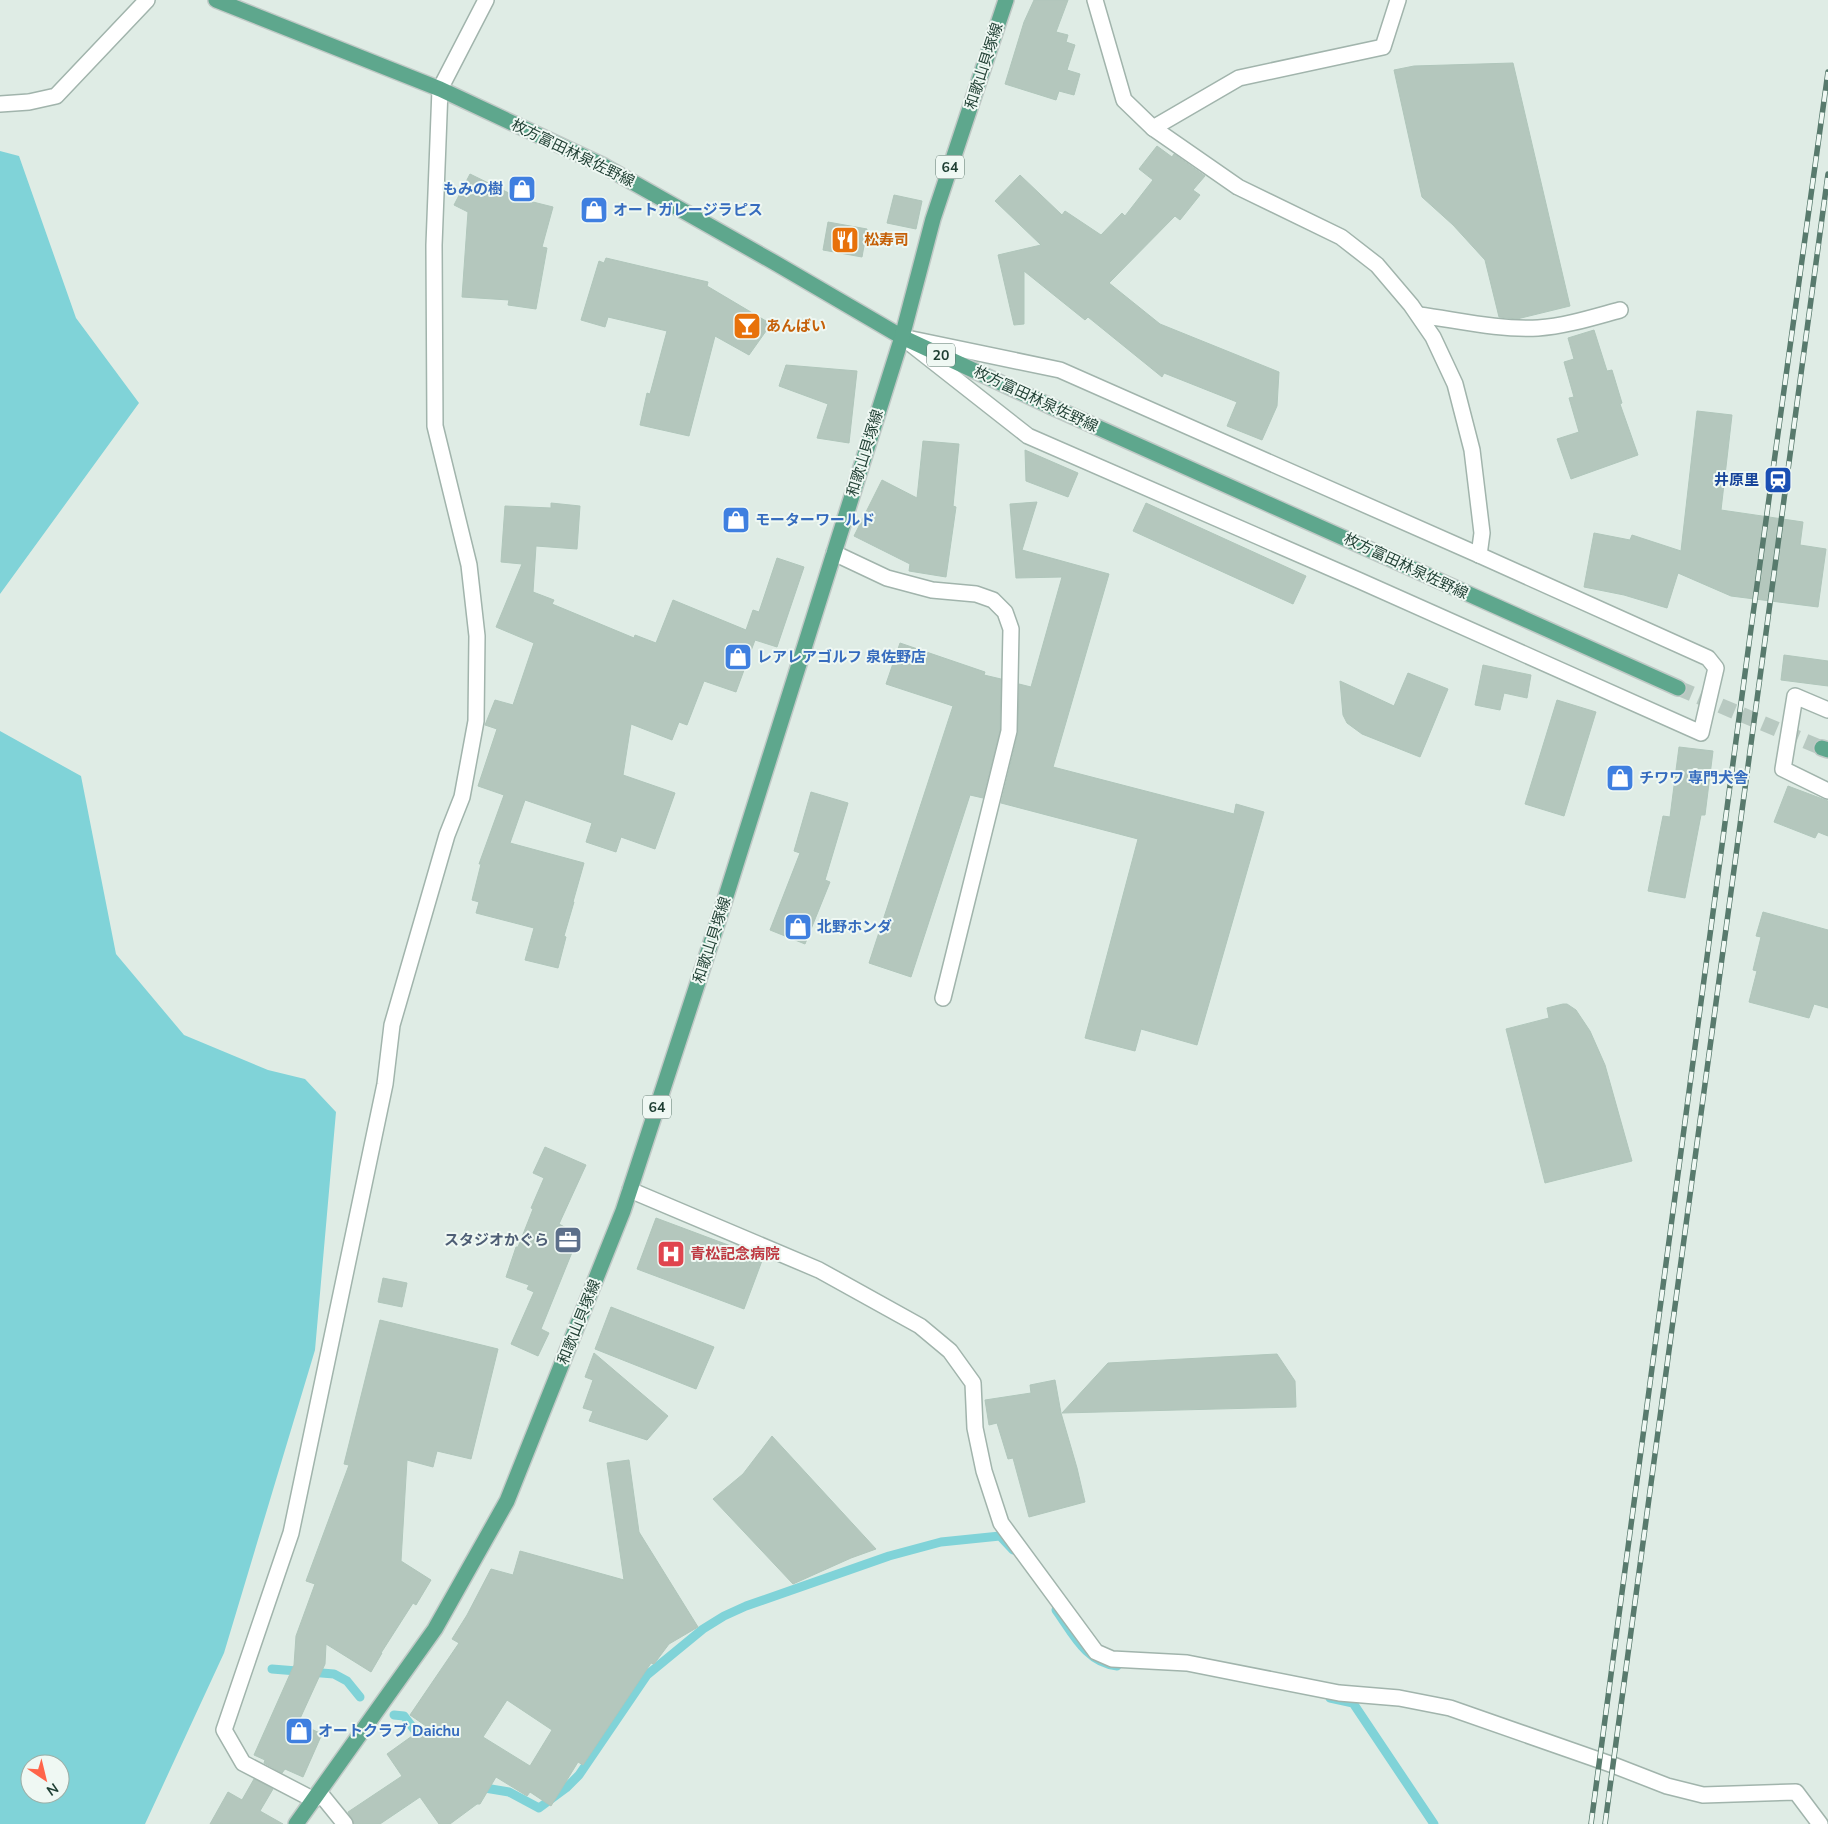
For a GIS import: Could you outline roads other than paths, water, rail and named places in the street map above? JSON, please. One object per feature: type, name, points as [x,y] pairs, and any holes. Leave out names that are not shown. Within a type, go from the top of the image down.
[{"type":"main road","name":"枚方富田林泉佐野線","points":[[216,0],[440,89],[604,166],[902,336],[1050,406],[1678,688]]},
{"type":"main road","name":"和歌山貝塚線","points":[[296,1824],[435,1629],[507,1501],[630,1190],[722,909],[902,336],[933,219],[1006,0]]},
{"type":"street","points":[[0,104],[29,102],[56,96],[147,0]]},
{"type":"street","points":[[345,1824],[317,1796],[243,1763],[224,1730],[291,1533],[386,1084],[392,1025],[447,835],[462,797],[476,721],[477,636],[469,565],[435,426],[434,245],[440,89],[486,0]]},
{"type":"street","points":[[1095,0],[1124,100],[1153,128],[1238,187],[1341,237],[1377,265],[1419,315],[1434,337],[1454,384],[1472,450],[1482,533],[1479,555]]},
{"type":"street","points":[[1153,128],[1239,78],[1383,47],[1398,0]]},
{"type":"street","points":[[1419,315],[1505,327],[1538,328],[1571,323],[1620,310]]},
{"type":"street","points":[[902,336],[1060,370],[1708,658],[1716,668],[1701,734],[1365,583],[1028,436],[902,336]]},
{"type":"street","points":[[834,553],[887,578],[932,590],[976,594],[993,600],[1005,612],[1011,629],[1009,731],[943,998]]},
{"type":"street","points":[[1828,710],[1795,696],[1783,770],[1828,791]]},
{"type":"street","points":[[630,1190],[818,1270],[920,1326],[950,1351],[973,1383],[974,1428],[984,1472],[1001,1523],[1096,1652],[1112,1659],[1187,1663],[1339,1693],[1399,1698],[1450,1708],[1612,1764],[1676,1789],[1704,1795],[1796,1792],[1820,1824]]},
{"type":"water","points":[[0,151],[19,156],[76,318],[139,403],[0,594]]},
{"type":"water","points":[[0,731],[81,776],[116,954],[184,1035],[268,1070],[305,1079],[336,1112],[315,1350],[224,1653],[145,1824],[0,1824]]},
{"type":"waterway","points":[[479,1787],[509,1792],[539,1808],[566,1788],[579,1775],[647,1675],[703,1629],[724,1616],[746,1606],[889,1556],[941,1542],[1000,1536],[1013,1550]]},
{"type":"waterway","points":[[1056,1610],[1074,1637],[1088,1653],[1106,1664],[1117,1666]]},
{"type":"waterway","points":[[272,1669],[334,1674],[347,1681],[360,1697]]},
{"type":"waterway","points":[[1330,1698],[1353,1703],[1434,1824]]},
{"type":"waterway","points":[[394,1715],[404,1716],[423,1741]]},
{"type":"tunnel","points":[[1678,688],[1822,748]]},
{"type":"railway","points":[[1591,1824],[1750,636],[1828,72]]},
{"type":"railway","points":[[1605,1824],[1828,174]]},
{"type":"place","name":"もみの樹","points":[[522,189]]},
{"type":"place","name":"オートガレージラピス","points":[[594,210]]},
{"type":"place","name":"松寿司","points":[[845,240]]},
{"type":"place","name":"あんばい","points":[[747,326]]},
{"type":"place","name":"井原里","points":[[1778,480]]},
{"type":"place","name":"モーターワールド","points":[[736,520]]},
{"type":"place","name":"レアレアゴルフ 泉佐野店","points":[[738,657]]},
{"type":"place","name":"チワワ 専門犬舎","points":[[1620,778]]},
{"type":"place","name":"北野ホンダ","points":[[798,927]]},
{"type":"place","name":"スタジオかぐら","points":[[568,1240]]},
{"type":"place","name":"青松記念病院","points":[[671,1254]]},
{"type":"place","name":"オートクラブ Daichu","points":[[299,1731]]}]
